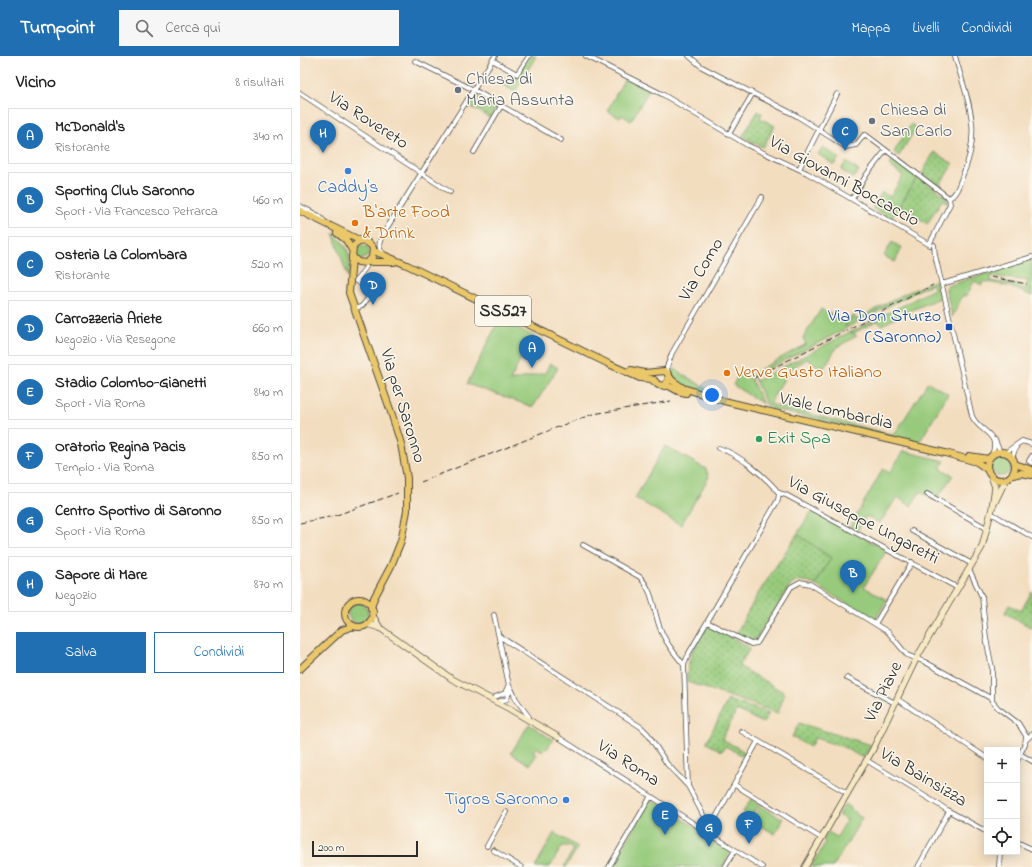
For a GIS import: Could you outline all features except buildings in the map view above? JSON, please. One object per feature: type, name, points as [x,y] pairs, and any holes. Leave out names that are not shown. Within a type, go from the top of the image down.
[{"type":"main road","name":"SS527","points":[[300,211],[361,241],[366,242],[372,248],[393,259],[408,264],[598,358],[640,378],[650,379],[655,382]]},
{"type":"main road","name":"SS527","points":[[326,224],[346,240],[358,262],[367,264],[387,261],[408,264]]},
{"type":"main road","points":[[352,253],[355,245],[361,241]]},
{"type":"main road","points":[[351,277],[372,258],[372,248]]},
{"type":"main road","name":"Via per Saronno","points":[[352,253],[349,288],[393,418],[404,456],[408,478],[408,501],[404,532],[391,566],[378,589],[372,611]]},
{"type":"main road","name":"SS527","points":[[598,358],[638,373],[660,371]]},
{"type":"main road","points":[[660,371],[666,371],[669,376],[669,382],[664,386],[660,386],[655,382],[654,376],[660,371]]},
{"type":"main road","name":"Viale Lombardia","points":[[669,376],[678,386],[719,399]]},
{"type":"main road","name":"Viale Lombardia","points":[[664,386],[682,392],[719,399],[945,453],[977,462],[989,473]]},
{"type":"main road","points":[[1032,470],[1013,461],[1002,452],[991,457],[989,473],[998,480],[1021,473],[1032,475]]},
{"type":"main road","name":"Viale Lombardia","points":[[945,453],[991,457]]},
{"type":"main road","points":[[1009,477],[1014,470],[1013,461]]},
{"type":"main road","points":[[342,630],[346,609],[350,602],[367,597],[378,589]]},
{"type":"main road","points":[[300,669],[342,630],[367,624],[372,611],[368,603],[360,599]]},
{"type":"main road","points":[[345,616],[354,626]]},
{"type":"street","points":[[393,259],[383,254],[380,250],[379,244],[381,239],[494,58],[517,74],[529,56]]},
{"type":"street","name":"Via Giovanni Boccaccio","points":[[586,56],[662,94],[752,147],[799,169],[852,198],[924,242],[931,244]]},
{"type":"street","points":[[689,56],[702,67],[819,129],[848,147],[856,145],[866,135],[949,198],[950,204],[931,244],[942,284],[970,408],[976,423],[994,440],[995,447],[991,457]]},
{"type":"street","points":[[949,198],[956,191],[968,162],[973,125],[955,56]]},
{"type":"street","points":[[415,61],[474,90],[561,140]]},
{"type":"street","name":"Via Rovereto","points":[[300,93],[422,172],[450,192]]},
{"type":"street","points":[[729,134],[753,93]]},
{"type":"street","points":[[799,169],[837,94]]},
{"type":"street","points":[[474,152],[501,106]]},
{"type":"street","points":[[852,198],[863,180],[886,150]]},
{"type":"street","name":"Via Como","points":[[660,371],[669,360],[762,197]]},
{"type":"street","points":[[300,206],[322,218],[326,224]]},
{"type":"street","points":[[372,248],[381,239]]},
{"type":"street","points":[[942,284],[1032,257]]},
{"type":"street","points":[[355,309],[362,306],[372,294],[371,290],[356,281],[367,264]]},
{"type":"street","name":"Via Como","points":[[669,360],[667,368],[669,376]]},
{"type":"street","points":[[970,408],[978,422],[993,436],[1002,452],[1022,442],[1032,444]]},
{"type":"street","points":[[1013,461],[1016,446]]},
{"type":"street","name":"Via Giuseppe Ungaretti","points":[[718,448],[735,455],[745,462],[779,493],[786,495],[958,588]]},
{"type":"street","points":[[1032,456],[1030,460],[1032,463]]},
{"type":"street","name":"Via Piave","points":[[805,867],[866,760],[916,659],[982,546],[988,529],[995,487],[989,473]]},
{"type":"street","name":"Via Piave","points":[[992,510],[1009,477]]},
{"type":"street","points":[[688,786],[684,665],[689,653],[778,500],[779,493]]},
{"type":"street","points":[[927,494],[988,529]]},
{"type":"street","points":[[992,510],[1032,537]]},
{"type":"street","points":[[912,531],[970,567],[973,580],[982,597],[992,677],[992,699],[995,706],[1018,723],[1027,739]]},
{"type":"street","points":[[583,545],[640,577],[649,590],[660,629],[684,665]]},
{"type":"street","points":[[875,624],[912,562]]},
{"type":"street","points":[[965,577],[973,580]]},
{"type":"street","points":[[707,622],[751,644],[757,643],[791,587],[800,582],[810,584],[888,632],[903,652],[925,662],[992,699]]},
{"type":"street","points":[[372,611],[380,628]]},
{"type":"street","points":[[494,615],[510,693],[507,699],[499,700]]},
{"type":"street","points":[[367,624],[380,628],[456,681],[499,700],[529,716],[558,737]]},
{"type":"street","points":[[499,636],[641,727],[648,734],[667,764],[688,786],[709,830]]},
{"type":"street","points":[[847,678],[896,701],[984,756]]},
{"type":"street","points":[[499,700],[508,688],[508,682]]},
{"type":"street","points":[[508,682],[516,699],[529,716]]},
{"type":"street","points":[[499,700],[545,728]]},
{"type":"street","points":[[741,731],[847,792]]},
{"type":"street","points":[[1032,734],[1027,739],[1020,754],[1032,761]]},
{"type":"street","name":"Via Roma","points":[[558,737],[651,796],[709,830],[735,850],[762,867]]},
{"type":"street","points":[[709,830],[758,741]]},
{"type":"street","name":"Via Bainsizza","points":[[866,760],[949,811],[984,830]]},
{"type":"street","points":[[735,785],[821,838]]},
{"type":"street","points":[[609,867],[651,796]]},
{"type":"street","points":[[918,867],[949,811]]},
{"type":"street","points":[[487,846],[506,812]]},
{"type":"street","points":[[1020,843],[1032,849]]},
{"type":"street","points":[[493,850],[521,867]]},
{"type":"street","points":[[725,867],[735,850]]},
{"type":"street","points":[[999,867],[1000,855]]},
{"type":"green space","points":[[530,56],[536,56],[515,92],[503,85],[509,72],[516,76]]},
{"type":"green space","points":[[625,78],[649,90],[631,121],[622,115],[620,118],[607,111]]},
{"type":"green space","points":[[474,94],[496,107],[490,118],[468,105]]},
{"type":"green space","points":[[758,111],[762,113],[760,118],[775,126],[763,147],[742,137]]},
{"type":"green space","points":[[911,124],[916,128],[899,156],[894,152]]},
{"type":"green space","points":[[823,147],[839,158],[834,165],[818,154]]},
{"type":"green space","points":[[934,152],[953,164],[939,186],[922,174]]},
{"type":"green space","points":[[894,158],[918,176],[891,219],[872,208],[882,192],[890,197],[903,176],[889,165]]},
{"type":"green space","points":[[846,162],[859,171],[853,178],[841,170]]},
{"type":"green space","points":[[918,176],[946,197],[948,203],[942,200],[927,224],[907,209],[905,211],[899,207]]},
{"type":"green space","points":[[333,233],[343,243],[348,253],[348,278]]},
{"type":"green space","points":[[892,242],[902,248],[895,262],[884,256]]},
{"type":"green space","points":[[359,245],[365,245],[369,249],[369,255],[365,259],[359,259],[355,255],[355,249]]},
{"type":"green space","points":[[1032,259],[1032,296],[1011,287],[983,281],[982,285],[974,281],[967,296],[963,295],[952,317],[946,289],[947,286]],"holes":[[[991,276],[1028,281],[1025,289],[1017,285],[991,281]]]},
{"type":"green space","points":[[936,280],[940,298],[882,325],[877,321],[854,333],[857,336],[837,347],[823,369],[807,359],[790,369],[769,404],[894,435],[928,382],[948,394],[919,443],[772,409],[767,406],[752,374],[806,344],[803,338],[821,309],[834,318],[829,313],[846,322],[851,320],[850,317],[854,315],[856,320],[904,294]],"holes":[[[933,284],[934,289],[851,332],[854,334],[850,332],[756,381],[754,376],[847,328],[845,324],[848,327]]]},
{"type":"green space","points":[[499,320],[534,336],[529,347],[526,348],[510,381],[545,373],[550,363],[558,368],[533,407],[467,384]]},
{"type":"green space","points":[[670,363],[671,367],[718,396],[679,382],[672,375]]},
{"type":"green space","points":[[744,370],[749,375],[763,404],[733,385],[740,372]]},
{"type":"green space","points":[[665,446],[706,469],[709,477],[681,525],[635,498]]},
{"type":"green space","points":[[903,451],[945,461],[940,468],[953,475],[936,500],[920,492],[911,506],[897,497],[880,523],[866,516],[857,532],[849,528],[883,469],[890,473]]},
{"type":"green space","points":[[1001,456],[1008,459],[1011,466],[1008,473],[1001,476],[994,473],[991,466],[994,459]]},
{"type":"green space","points":[[812,511],[887,550],[864,587],[887,600],[875,620],[815,585],[831,558],[797,534]]},
{"type":"green space","points":[[797,534],[831,558],[815,585],[802,581],[793,583],[756,639],[752,641],[736,634],[756,597]]},
{"type":"green space","points":[[1032,591],[1032,628],[1005,613],[1009,605],[1021,611]]},
{"type":"green space","points":[[358,603],[365,606],[368,613],[365,620],[358,623],[351,620],[348,613],[351,606]]},
{"type":"green space","points":[[707,624],[750,648],[739,666],[785,693],[778,713],[687,682],[690,659]]},
{"type":"green space","points":[[728,700],[769,713],[763,723],[737,710],[722,739],[745,752],[743,756],[725,746],[722,751],[706,743]]},
{"type":"green space","points":[[799,723],[871,745],[863,758],[843,747],[815,738],[810,747],[792,737]]},
{"type":"green space","points":[[529,724],[553,740],[547,749],[545,748],[542,751],[536,747],[533,752],[537,754],[530,765],[511,753]]},
{"type":"green space","points":[[751,799],[759,804],[751,817],[743,812]]},
{"type":"green space","points":[[649,801],[654,801],[732,850],[722,867],[612,867]]},
{"type":"green space","points":[[845,804],[862,818],[833,867],[811,867],[825,843],[823,841],[828,832],[837,837],[847,820],[838,815]]},
{"type":"green space","points":[[760,806],[783,819],[775,834],[752,821]]},
{"type":"green space","points":[[554,833],[578,847],[566,867],[564,867],[573,850],[571,846],[562,846],[550,867],[535,867]]},
{"type":"railway","points":[[991,277],[1027,284]]},
{"type":"railway","points":[[754,378],[933,285]]},
{"type":"railway","points":[[421,482],[593,414],[671,401]]},
{"type":"railway","points":[[300,523],[334,516],[398,493]]},
{"type":"place","name":"Chiesa di Maria Assunta","points":[[458,90]]},
{"type":"place","name":"Chiesa di San Carlo","points":[[872,121]]},
{"type":"place","name":"Osteria La Colombara","points":[[845,151]]},
{"type":"place","name":"Sapore di Mare","points":[[323,153]]},
{"type":"place","name":"Caddy's","points":[[348,171]]},
{"type":"place","name":"B'arte Food & Drink","points":[[355,223]]},
{"type":"place","name":"Carrozzeria Ariete","points":[[373,305]]},
{"type":"place","name":"Via Don Sturzo (Saronno)","points":[[949,327]]},
{"type":"place","name":"McDonald's","points":[[532,368]]},
{"type":"place","name":"Verve Gusto Italiano","points":[[727,373]]},
{"type":"place","name":"Exit Spa","points":[[759,439]]},
{"type":"place","name":"Sporting Club Saronno","points":[[853,593]]},
{"type":"place","name":"Tigros Saronno","points":[[566,800]]},
{"type":"place","name":"Stadio Colombo-Gianetti","points":[[665,835]]},
{"type":"place","name":"Oratorio Regina Pacis","points":[[749,844]]},
{"type":"place","name":"Centro Sportivo di Saronno","points":[[709,847]]}]
